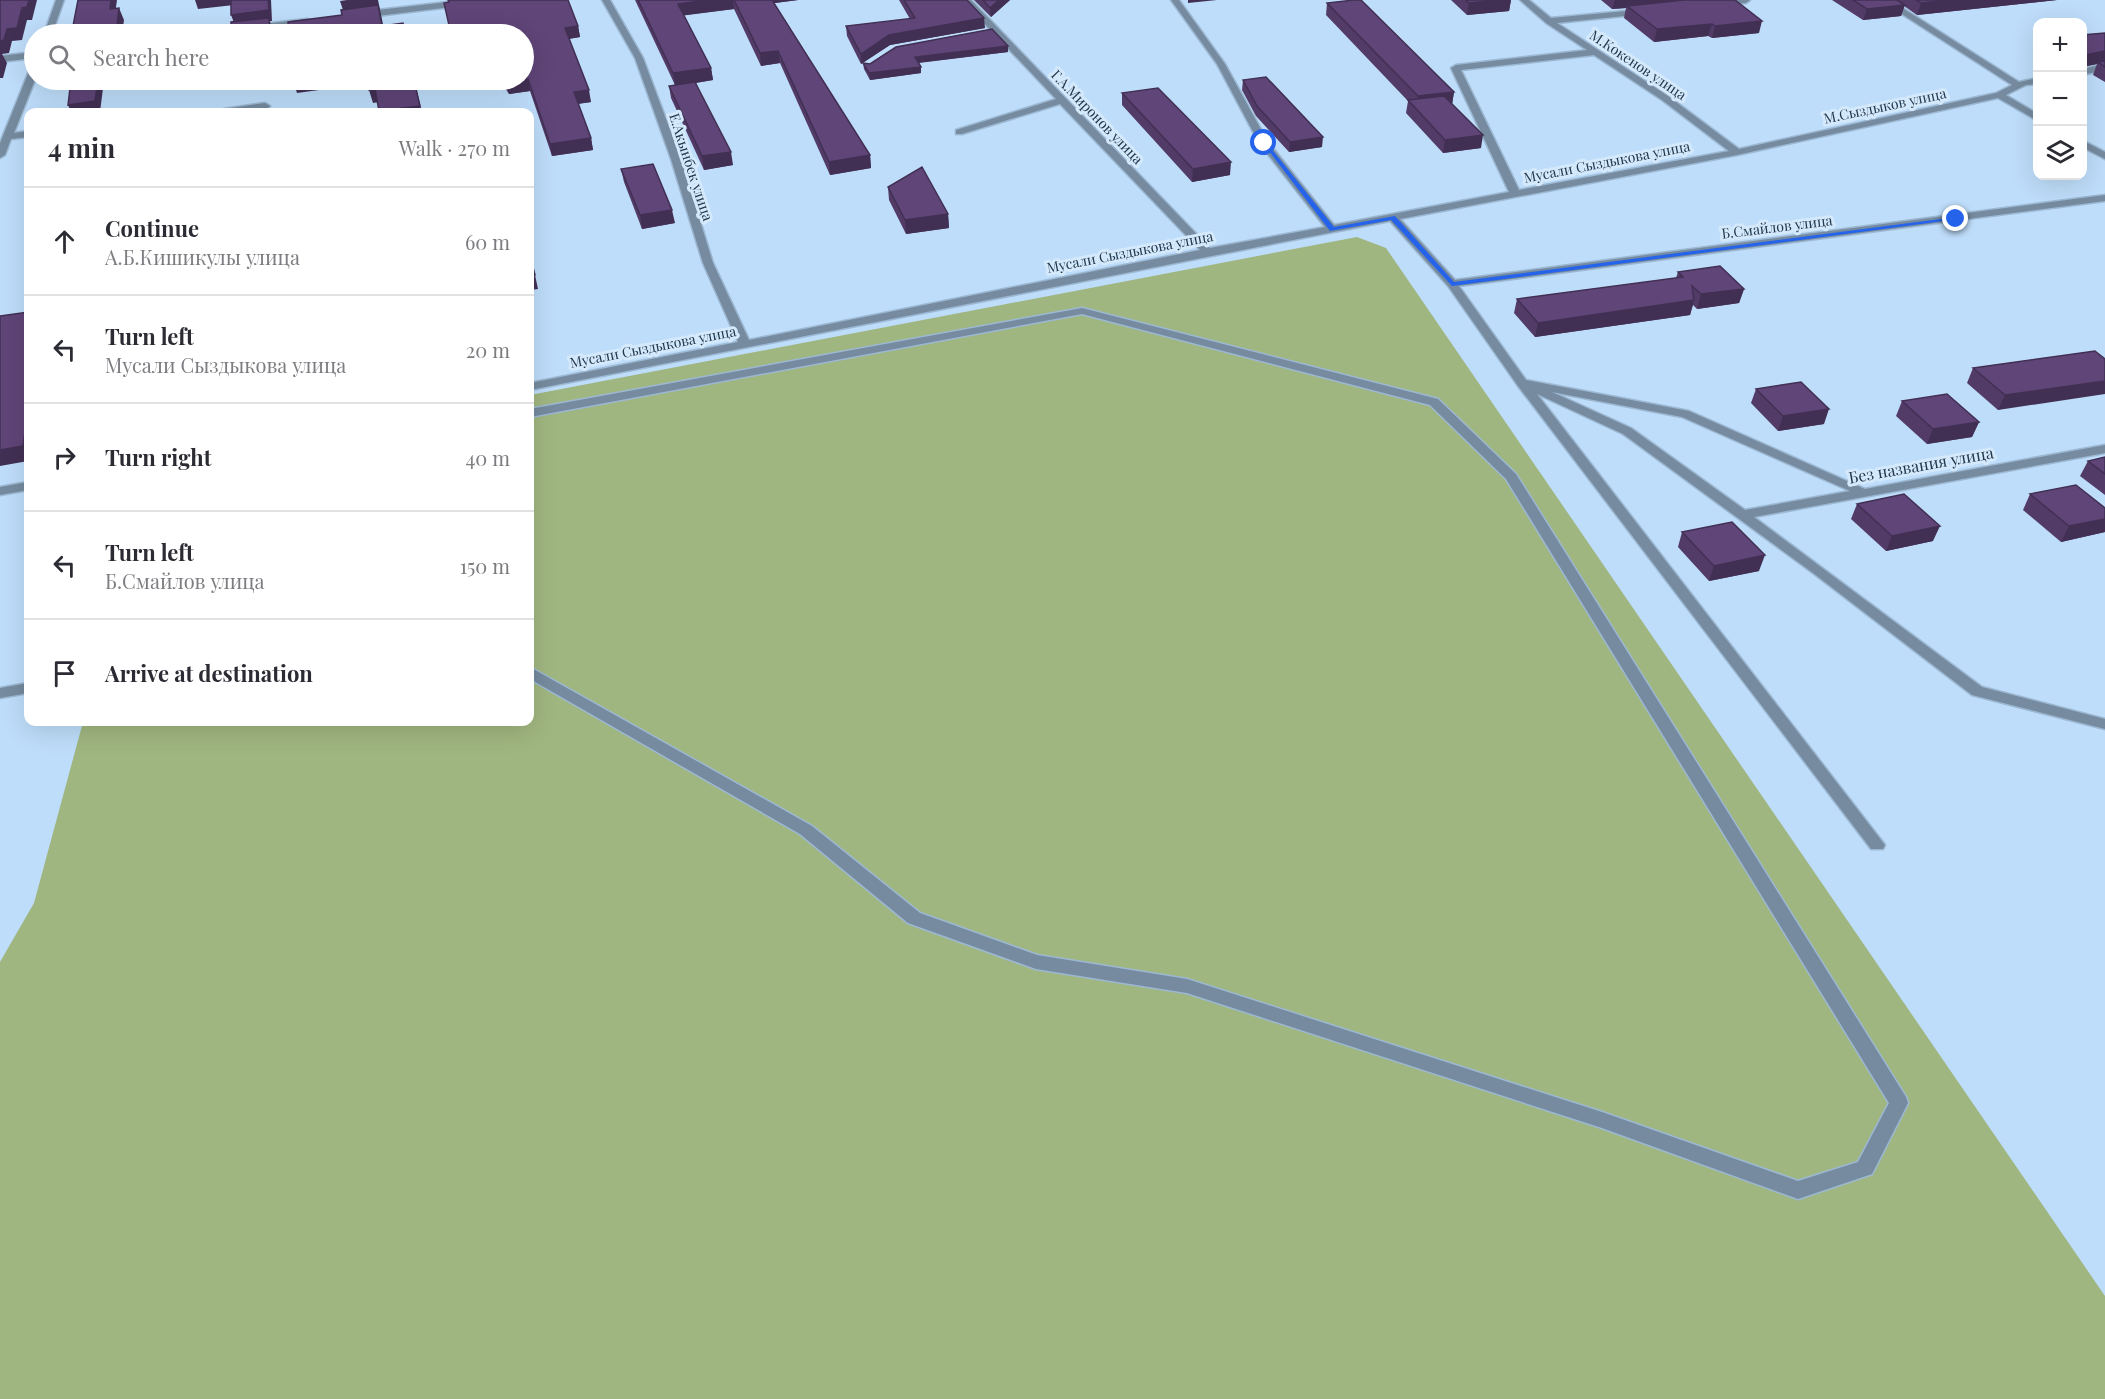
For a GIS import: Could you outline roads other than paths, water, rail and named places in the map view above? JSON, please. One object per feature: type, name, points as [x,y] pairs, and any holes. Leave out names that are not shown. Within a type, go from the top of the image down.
[{"type":"street","points":[[52,24],[60,0]]},
{"type":"street","points":[[606,0],[611,0]]},
{"type":"street","name":"Е.Акынбек улица","points":[[606,0],[639,58],[676,159],[708,263],[745,344]]},
{"type":"street","name":"Г.А.Миронов улица","points":[[966,0],[1208,252]]},
{"type":"street","points":[[1175,0],[1221,64],[1264,143],[1332,229]]},
{"type":"street","name":"М.Кокенов улица","points":[[1524,0],[1549,21],[1665,98],[1737,152]]},
{"type":"street","points":[[1711,4],[1746,0]]},
{"type":"street","points":[[1884,0],[2020,86]]},
{"type":"street","points":[[355,16],[472,3]]},
{"type":"street","points":[[1549,21],[1653,10]]},
{"type":"street","points":[[287,24],[320,20]]},
{"type":"street","points":[[984,32],[995,30]]},
{"type":"street","points":[[1516,195],[1456,68],[1596,52]]},
{"type":"street","points":[[0,59],[24,56]]},
{"type":"street","points":[[2087,71],[2105,67]]},
{"type":"street","name":"М.Сыздыков улица","points":[[1737,152],[1999,95],[2033,82]]},
{"type":"street","points":[[0,155],[26,90]]},
{"type":"street","points":[[1999,95],[2033,116]]},
{"type":"street","points":[[959,132],[1063,100]]},
{"type":"street","points":[[252,108],[266,106]]},
{"type":"street","points":[[8,136],[24,134]]},
{"type":"street","points":[[2087,146],[2105,156]]},
{"type":"street","name":"Мусали Сыздыкова улица","points":[[534,386],[1208,252],[1737,152]]},
{"type":"street","name":"Б.Смайлов улица","points":[[1452,284],[2105,198]]},
{"type":"street","points":[[1393,218],[1452,284],[1522,383],[1877,845]]},
{"type":"street","points":[[534,412],[1082,311],[1434,402],[1511,477],[1899,1103],[1865,1168],[1798,1190],[1602,1120],[1187,986],[1036,962],[914,918],[806,830],[534,675]]},
{"type":"street","points":[[1522,383],[1685,414],[1862,492]]},
{"type":"street","points":[[1522,383],[1627,431],[1977,691],[2105,724]]},
{"type":"street","name":"Без названия улица","points":[[1742,515],[2105,449]]},
{"type":"street","points":[[0,491],[24,487]]},
{"type":"street","points":[[0,693],[24,689]]}]
